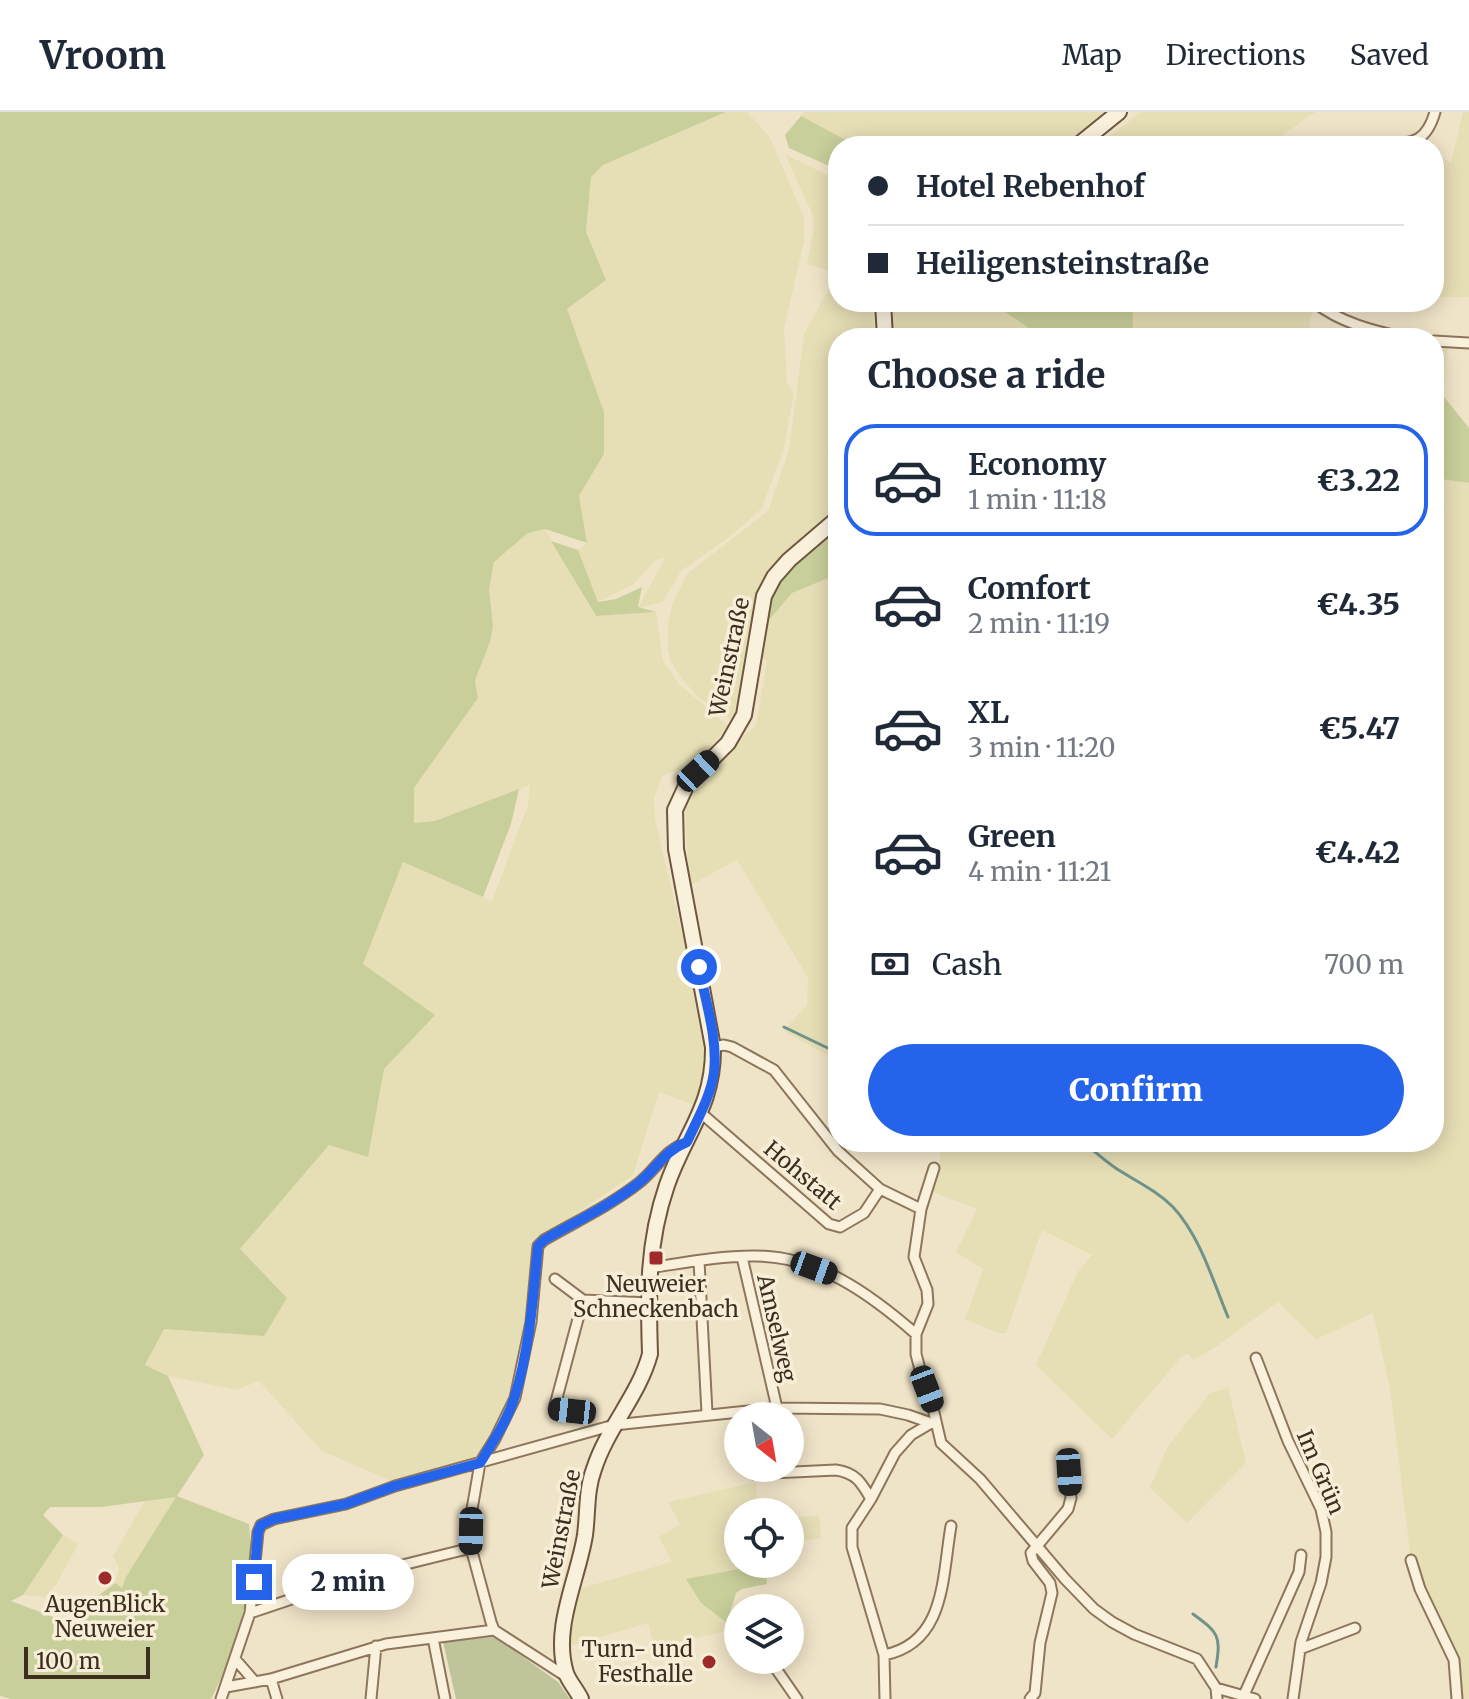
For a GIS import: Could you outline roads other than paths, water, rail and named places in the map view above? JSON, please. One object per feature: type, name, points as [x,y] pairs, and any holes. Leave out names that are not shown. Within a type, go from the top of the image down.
[{"type":"main road","points":[[1089,136],[1119,112]]},
{"type":"main road","name":"Weinstraße","points":[[581,1699],[567,1677],[563,1654],[565,1621],[585,1535],[593,1470],[614,1425],[647,1368],[650,1354],[649,1268],[668,1183],[701,1113],[714,1072],[713,1047],[676,849],[675,810],[687,784],[728,743],[744,715],[764,596],[774,577],[828,527]]},
{"type":"street","points":[[1424,136],[1435,112]]},
{"type":"street","points":[[1328,312],[1365,328]]},
{"type":"street","points":[[1444,342],[1469,343]]},
{"type":"street","points":[[713,1047],[732,1047],[774,1070],[828,1138]]},
{"type":"street","name":"Hohstatt","points":[[701,1113],[829,1224],[840,1227],[864,1213],[880,1189]]},
{"type":"street","name":"Weinstraße","points":[[480,1463],[515,1398],[531,1322],[538,1246],[642,1181],[671,1148],[687,1142]]},
{"type":"street","points":[[839,1152],[880,1189],[921,1209]]},
{"type":"street","points":[[934,1168],[921,1209],[914,1257],[927,1290],[928,1304],[916,1334],[916,1354],[932,1404],[932,1422],[941,1443],[980,1479],[1094,1609],[1134,1634],[1197,1659],[1217,1694],[1244,1695],[1255,1699]]},
{"type":"street","points":[[649,1268],[742,1257],[791,1259],[837,1276],[878,1300],[916,1334]]},
{"type":"street","name":"Amselweg","points":[[742,1257],[776,1402]]},
{"type":"street","points":[[699,1261],[707,1413]]},
{"type":"street","points":[[555,1279],[583,1300],[649,1303]]},
{"type":"street","points":[[572,1411],[554,1409],[583,1300]]},
{"type":"street","name":"Im Grün","points":[[1256,1358],[1288,1441],[1321,1509],[1326,1532],[1326,1557],[1321,1583],[1300,1649],[1293,1699]]},
{"type":"street","points":[[804,1408],[880,1409],[932,1422]]},
{"type":"street","points":[[221,1699],[250,1613],[261,1525],[274,1519],[346,1504],[395,1486],[614,1425],[724,1414]]},
{"type":"street","points":[[885,1699],[884,1655],[852,1547],[852,1528],[895,1453],[911,1435],[932,1422]]},
{"type":"street","points":[[480,1463],[471,1515],[471,1548],[494,1630]]},
{"type":"street","points":[[804,1472],[850,1472],[860,1480],[871,1499]]},
{"type":"street","points":[[1030,1699],[1035,1693],[1040,1643],[1052,1593],[1050,1583],[1033,1561],[1031,1553],[1068,1509],[1071,1498],[1069,1472]]},
{"type":"street","points":[[884,1655],[908,1648],[923,1636],[936,1615],[951,1526]]},
{"type":"street","points":[[250,1613],[366,1574],[471,1548]]},
{"type":"street","points":[[1244,1695],[1299,1572],[1301,1555]]},
{"type":"street","points":[[1411,1560],[1420,1589],[1454,1660],[1457,1699]]},
{"type":"street","points":[[1300,1649],[1355,1628]]},
{"type":"street","points":[[226,1687],[271,1679],[376,1646],[494,1630],[567,1677]]},
{"type":"street","points":[[433,1638],[445,1699]]},
{"type":"street","points":[[371,1699],[376,1646]]},
{"type":"street","points":[[235,1659],[255,1682]]},
{"type":"street","points":[[780,1674],[797,1699]]},
{"type":"street","points":[[271,1679],[277,1699]]},
{"type":"waterway","points":[[784,1027],[828,1048]]},
{"type":"waterway","points":[[1096,1152],[1173,1207],[1191,1231],[1228,1317]]},
{"type":"waterway","points":[[1193,1614],[1216,1636],[1216,1667]]},
{"type":"place","name":"Neuweier Schneckenbach","points":[[656,1258]]},
{"type":"place","name":"AugenBlick Neuweier","points":[[105,1578]]},
{"type":"place","name":"Turn- und Festhalle","points":[[709,1662]]}]
